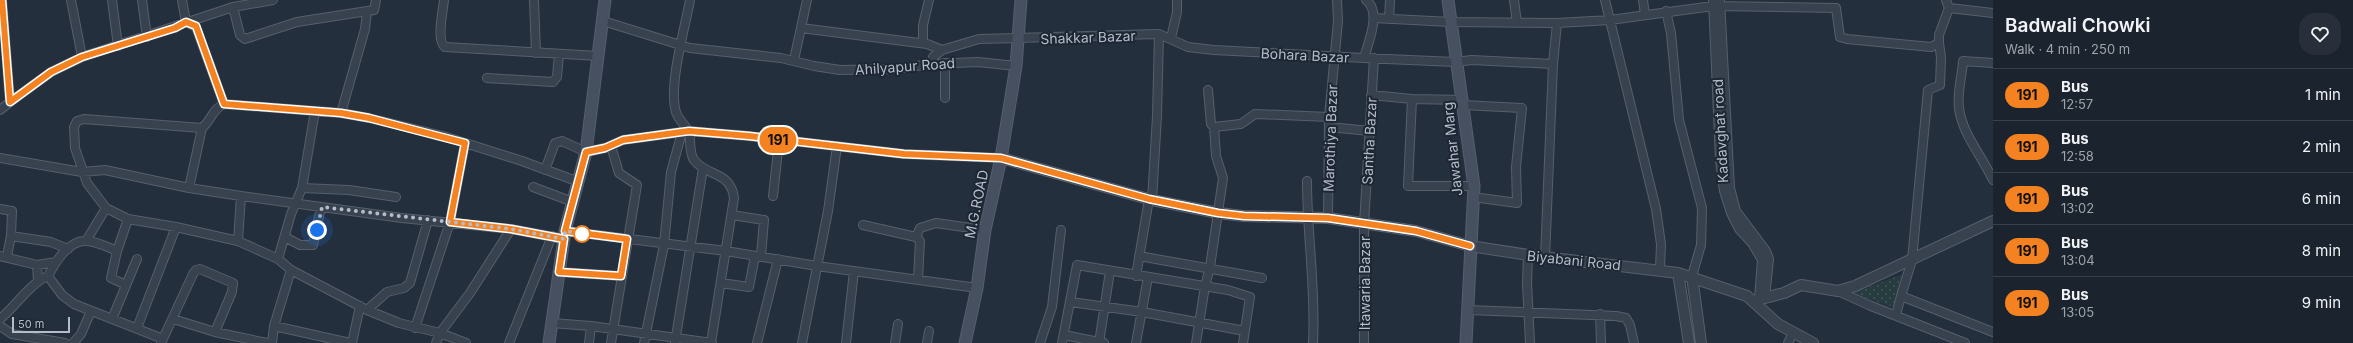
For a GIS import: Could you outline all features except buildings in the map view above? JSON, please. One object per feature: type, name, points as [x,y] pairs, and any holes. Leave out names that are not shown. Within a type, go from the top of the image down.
[{"type":"main road","points":[[549,343],[565,235],[586,152],[605,0]]},
{"type":"main road","name":"M.G.ROAD","points":[[965,343],[977,288],[985,230],[1001,158],[1016,66],[1021,0]]},
{"type":"main road","name":"Jawahar Marg","points":[[1448,0],[1455,62],[1463,102],[1474,192],[1466,343]]},
{"type":"street","points":[[2,0],[2,55],[10,102]]},
{"type":"street","points":[[71,0],[82,57]]},
{"type":"street","points":[[112,0],[118,46]]},
{"type":"street","points":[[142,0],[147,37]]},
{"type":"street","points":[[182,0],[186,22]]},
{"type":"street","points":[[0,110],[51,72],[82,57],[175,28],[186,22],[233,7],[273,0]]},
{"type":"street","points":[[233,7],[240,35],[245,39],[297,22],[367,12],[376,9],[376,0]]},
{"type":"street","points":[[444,0],[440,37],[441,44],[445,47],[599,56]]},
{"type":"street","points":[[534,0],[536,53]]},
{"type":"street","points":[[552,323],[592,326],[646,334],[676,341],[711,343],[732,215],[733,189],[727,181],[703,168],[693,159],[686,132],[676,113],[674,94],[690,0]]},
{"type":"street","points":[[794,60],[807,0]]},
{"type":"street","points":[[923,43],[923,25],[929,0]]},
{"type":"street","points":[[1171,38],[1177,12],[1177,0]]},
{"type":"street","name":"Marothiya Bazar","points":[[1328,218],[1329,117],[1338,21],[1337,0]]},
{"type":"street","points":[[1364,58],[1374,18],[1371,4],[1366,0]]},
{"type":"street","points":[[1390,0],[1390,19]]},
{"type":"street","points":[[1514,0],[1518,23]]},
{"type":"street","points":[[1605,0],[1656,208],[1661,244],[1660,269]]},
{"type":"street","points":[[1643,0],[1645,15]]},
{"type":"street","points":[[1374,18],[1451,22],[1557,23],[1610,20],[1717,3],[1836,8],[1840,37],[1847,39],[1931,47],[1939,43]]},
{"type":"street","name":"Kadavghat road","points":[[1717,3],[1720,160],[1724,191],[1731,213],[1739,229],[1752,243],[1762,260],[1759,299]]},
{"type":"street","points":[[1896,315],[1912,260],[1928,90],[1940,85],[1941,57],[1939,43],[1947,4],[1993,13]]},
{"type":"street","points":[[1666,10],[1671,33],[1679,120],[1702,208],[1701,245],[1692,276],[1701,343]]},
{"type":"street","points":[[341,113],[365,29],[367,12]]},
{"type":"street","name":"Ahilyapur Road","points":[[603,21],[682,44],[690,48],[794,60],[814,66],[865,71],[945,63],[978,62],[1016,66]]},
{"type":"street","points":[[186,22],[196,26],[224,104]]},
{"type":"street","points":[[1545,258],[1553,64],[1557,23]]},
{"type":"street","points":[[801,28],[933,45],[942,50],[933,56],[931,64]]},
{"type":"street","points":[[1136,276],[1150,199],[1158,116],[1159,34]]},
{"type":"street","name":"Shakkar Bazar","points":[[942,50],[979,39],[1159,34]]},
{"type":"street","name":"Bohara Bazar","points":[[1159,34],[1171,38],[1177,44],[1188,47],[1334,57],[1455,62],[1472,60],[1553,64]]},
{"type":"street","points":[[487,78],[553,82],[557,77],[559,54]]},
{"type":"street","name":"Santha Bazar","points":[[1364,224],[1374,58]]},
{"type":"street","points":[[1993,63],[1963,61],[1959,107],[1971,142],[1983,159],[1993,180]]},
{"type":"street","points":[[945,63],[945,98]]},
{"type":"street","points":[[1196,343],[1205,286],[1210,268],[1223,178],[1216,156],[1214,127],[1211,124],[1208,90]]},
{"type":"street","points":[[1371,95],[1522,108],[1516,167],[1517,202],[1474,192],[1408,186],[1412,99]]},
{"type":"street","points":[[189,188],[202,128],[208,123],[217,107],[224,104],[341,113],[409,127],[465,143],[579,182]]},
{"type":"street","points":[[278,259],[291,214],[297,204],[302,188],[315,111]]},
{"type":"street","points":[[1214,127],[1241,124],[1256,114],[1281,113],[1329,117]]},
{"type":"street","points":[[202,128],[90,120],[77,121],[74,127],[74,141],[82,172],[87,183],[106,208],[128,219],[176,227],[238,241],[278,259],[291,270],[363,308],[414,328],[440,333],[466,343]]},
{"type":"street","points":[[1329,127],[1370,131]]},
{"type":"street","points":[[644,343],[664,245],[671,172],[686,132]]},
{"type":"street","points":[[545,170],[555,144],[566,141],[586,152],[611,146],[623,140],[686,132],[734,134],[779,141],[904,154],[1001,158]]},
{"type":"street","points":[[773,196],[779,141]]},
{"type":"street","points":[[414,328],[450,222],[465,143]]},
{"type":"street","points":[[611,146],[619,173],[637,185],[612,329],[611,343]]},
{"type":"street","points":[[802,343],[817,266],[837,146]]},
{"type":"street","points":[[0,158],[82,172],[105,170],[189,188],[297,204],[511,229],[552,236],[565,235],[627,239],[664,245],[726,251],[817,266],[977,288]]},
{"type":"street","name":"Biyabani Road","points":[[1001,158],[1150,199],[1218,213],[1244,216],[1307,219],[1328,218],[1416,231],[1470,246],[1545,258],[1660,269],[1692,276],[1759,299],[1778,324],[1813,343]]},
{"type":"street","points":[[676,341],[692,248],[703,168]]},
{"type":"street","points":[[1307,181],[1307,219],[1315,307],[1312,343]]},
{"type":"street","points":[[532,187],[573,202]]},
{"type":"street","points":[[302,188],[349,190],[396,197]]},
{"type":"street","points":[[238,241],[240,196]]},
{"type":"street","points":[[285,237],[300,246],[312,245],[322,207]]},
{"type":"street","points":[[1,317],[38,281],[48,276],[56,262],[68,249],[86,240],[106,208]]},
{"type":"street","points":[[0,209],[12,211],[11,236],[4,256],[37,265],[56,262]]},
{"type":"street","points":[[721,283],[748,287],[758,256],[764,220],[732,215]]},
{"type":"street","points":[[126,285],[111,278],[117,251],[128,219]]},
{"type":"street","points":[[274,326],[351,343],[363,308],[387,292],[404,288],[410,283],[428,220]]},
{"type":"street","points":[[1838,291],[1855,286],[1993,221]]},
{"type":"street","points":[[916,237],[920,228],[936,223],[985,230]]},
{"type":"street","name":"Itawaria Bazar","points":[[1364,224],[1364,343]]},
{"type":"street","points":[[863,225],[916,237],[922,243],[918,279]]},
{"type":"street","points":[[138,328],[176,227]]},
{"type":"street","points":[[436,343],[440,333],[470,293],[511,229]]},
{"type":"street","points":[[1040,343],[1052,307],[1061,230]]},
{"type":"street","points":[[11,236],[51,242],[68,249]]},
{"type":"street","points":[[509,343],[552,236]]},
{"type":"street","points":[[86,240],[117,251]]},
{"type":"street","points":[[1528,255],[1528,312],[1530,343]]},
{"type":"street","points":[[1139,256],[1262,278]]},
{"type":"street","points":[[112,319],[137,259]]},
{"type":"street","points":[[757,343],[778,259]]},
{"type":"street","points":[[37,265],[38,281]]},
{"type":"street","points":[[1110,271],[1104,308],[1101,343],[1063,339],[1077,265],[1110,271],[1136,276],[1205,286],[1250,297],[1243,343]]},
{"type":"street","points":[[48,276],[62,295],[74,304],[138,328],[162,341],[193,274],[196,270],[202,269],[233,283],[232,292],[215,332]]},
{"type":"street","points":[[272,343],[274,326],[291,270]]},
{"type":"street","points":[[846,343],[854,271]]},
{"type":"street","points":[[559,272],[621,276]]},
{"type":"street","points":[[1678,273],[1689,343]]},
{"type":"street","points":[[1136,343],[1148,277]]},
{"type":"street","points":[[1759,299],[1801,285],[1838,291],[1965,343]]},
{"type":"street","points":[[1901,296],[1993,332]]},
{"type":"street","points":[[1071,302],[1104,308],[1142,312],[1245,332]]},
{"type":"street","points":[[1468,310],[1600,314],[1626,318],[1630,325],[1634,343]]},
{"type":"street","points":[[73,343],[81,334],[91,311]]},
{"type":"street","points":[[1600,314],[1601,343]]},
{"type":"street","points":[[173,319],[215,332],[267,343]]},
{"type":"street","points":[[895,343],[898,324]]},
{"type":"street","points":[[0,326],[12,334],[65,343]]},
{"type":"street","points":[[589,343],[592,326]]},
{"type":"street","points":[[927,343],[928,331]]},
{"type":"street","points":[[1788,343],[1793,333]]},
{"type":"green space","points":[[1904,274],[1896,308],[1851,293]]},
{"type":"bus line","name":"191","points":[[2,0],[4,12],[5,54],[10,102],[51,72],[82,57],[175,28],[186,22],[196,26],[219,85],[224,104],[341,113],[409,127],[465,143],[450,222],[511,229],[564,239],[559,272],[621,276],[627,239],[565,231],[586,152],[605,148],[623,140],[668,136],[689,131],[719,132],[779,141],[818,143],[904,154],[1001,158],[1049,170],[1149,199],[1218,213],[1244,216],[1307,219],[1328,218],[1416,231],[1470,246]]},
{"type":"route","points":[[317,230],[322,207],[373,212],[402,218],[511,229],[564,239],[565,231],[582,234]]}]
